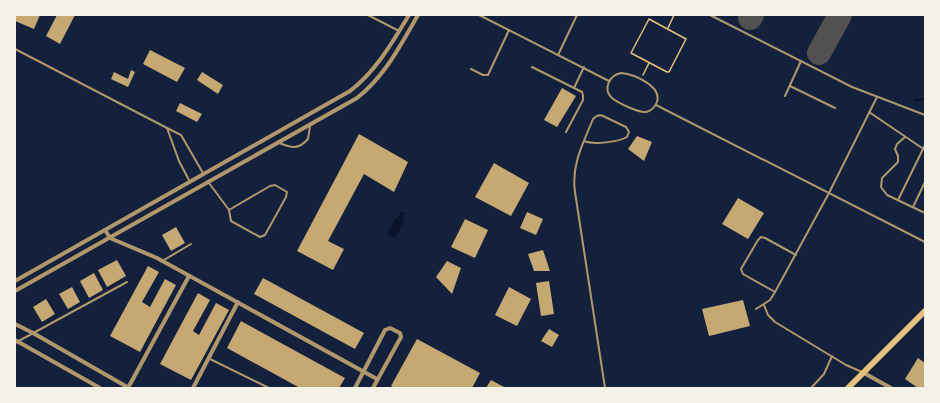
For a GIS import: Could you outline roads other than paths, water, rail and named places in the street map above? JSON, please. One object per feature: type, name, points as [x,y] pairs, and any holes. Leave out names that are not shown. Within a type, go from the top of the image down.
[{"type":"main road","points":[[848,388],[925,311]]},
{"type":"street","points":[[15,281],[350,91],[374,69],[409,15]]},
{"type":"street","points":[[15,291],[209,183],[357,98],[375,83],[393,59],[418,15]]},
{"type":"street","points":[[204,174],[209,183]]},
{"type":"street","points":[[190,182],[195,190]]},
{"type":"street","points":[[105,230],[110,238],[162,261],[377,379]]},
{"type":"street","points":[[15,324],[129,388],[189,276]]},
{"type":"street","points":[[193,388],[238,302]]},
{"type":"street","points":[[355,388],[386,329],[390,328],[400,333],[400,338],[372,388]]},
{"type":"street","points":[[16,341],[100,388]]},
{"type":"street","points":[[864,373],[891,388]]},
{"type":"lane","points":[[368,15],[400,31]]},
{"type":"lane","points":[[479,15],[609,81]]},
{"type":"lane","points":[[558,54],[577,15]]},
{"type":"lane","points":[[710,15],[852,87],[877,98],[925,115]]},
{"type":"lane","points":[[471,69],[483,75],[488,75],[509,30]]},
{"type":"lane","points":[[15,49],[181,135],[204,174]]},
{"type":"lane","points":[[785,96],[801,61]]},
{"type":"lane","points":[[532,67],[582,92],[584,98],[566,132]]},
{"type":"lane","points":[[574,88],[584,67]]},
{"type":"lane","points":[[621,73],[626,73],[653,86],[658,95],[656,105],[648,111],[639,112],[616,100],[609,94],[609,81],[612,77],[621,73]]},
{"type":"lane","points":[[790,86],[835,108]]},
{"type":"lane","points":[[756,309],[764,305],[775,292],[829,193],[877,98]]},
{"type":"lane","points":[[656,105],[925,242]]},
{"type":"lane","points":[[869,112],[924,149]]},
{"type":"lane","points":[[584,141],[596,143],[625,139],[629,132],[626,127],[603,116],[597,115],[593,119],[584,141],[576,162],[574,185],[605,388]]},
{"type":"lane","points":[[279,143],[292,148],[298,147],[308,139],[310,126]]},
{"type":"lane","points":[[167,128],[179,161],[190,182]]},
{"type":"lane","points":[[905,137],[895,146],[895,151],[899,159],[897,165],[884,176],[881,184],[884,193],[925,213]]},
{"type":"lane","points":[[898,200],[924,149],[925,144]]},
{"type":"lane","points":[[913,207],[925,182]]},
{"type":"lane","points":[[209,183],[229,210],[231,221],[260,237],[265,235],[286,197],[286,192],[275,185],[270,186],[229,210]]},
{"type":"lane","points":[[775,292],[743,274],[741,269],[761,237],[796,255]]},
{"type":"lane","points":[[162,261],[192,244]]},
{"type":"lane","points":[[16,341],[127,282]]},
{"type":"lane","points":[[764,305],[768,315],[776,322],[846,365],[864,373]]},
{"type":"lane","points":[[811,388],[824,374],[832,356]]},
{"type":"lane","points":[[209,358],[269,388]]},
{"type":"water","points":[[401,211],[405,213],[402,219],[405,220],[396,238],[387,234]]},
{"type":"waterway","points":[[915,100],[925,99]]}]
